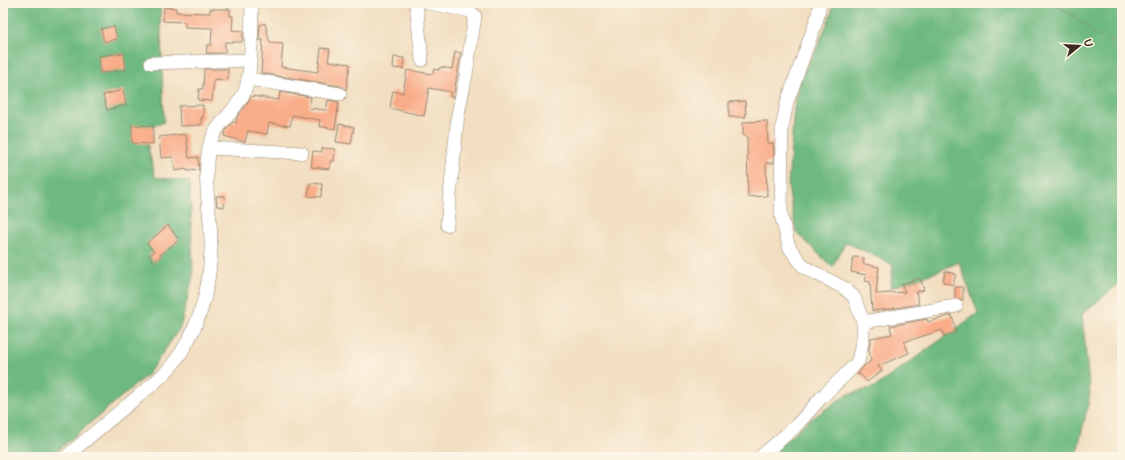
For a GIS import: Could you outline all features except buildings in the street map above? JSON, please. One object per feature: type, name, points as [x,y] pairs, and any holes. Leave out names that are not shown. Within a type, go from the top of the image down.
[{"type":"street","points":[[66,457],[153,384],[173,364],[188,340],[201,313],[209,280],[211,246],[206,181],[209,148],[212,138],[222,122],[244,92],[248,79],[250,72],[252,3]]},
{"type":"street","points":[[416,3],[422,60]]},
{"type":"street","points":[[429,3],[470,11],[475,16],[458,114],[447,226]]},
{"type":"street","points":[[760,457],[794,426],[821,398],[840,382],[858,361],[863,338],[863,322],[854,297],[850,292],[804,267],[795,257],[789,247],[781,215],[782,128],[787,102],[817,18],[820,3]]},
{"type":"street","points":[[151,63],[250,60]]},
{"type":"street","points":[[248,79],[340,94]]},
{"type":"street","points":[[209,148],[302,153]]},
{"type":"street","points":[[863,322],[956,306]]},
{"type":"path","points":[[1051,3],[1122,44]]},
{"type":"path","points":[[1116,457],[1122,443]]},
{"type":"green space","points":[[3,3],[160,3],[164,122],[144,130],[155,177],[190,182],[193,276],[180,328],[148,374],[50,457],[3,457]]},
{"type":"green space","points":[[833,3],[1122,3],[1122,281],[1082,314],[1090,395],[1076,457],[768,457],[804,424],[846,395],[875,387],[978,313],[959,262],[939,271],[890,288],[893,265],[846,242],[832,267],[796,232],[788,186],[794,108],[802,74],[817,48],[831,14]]}]
